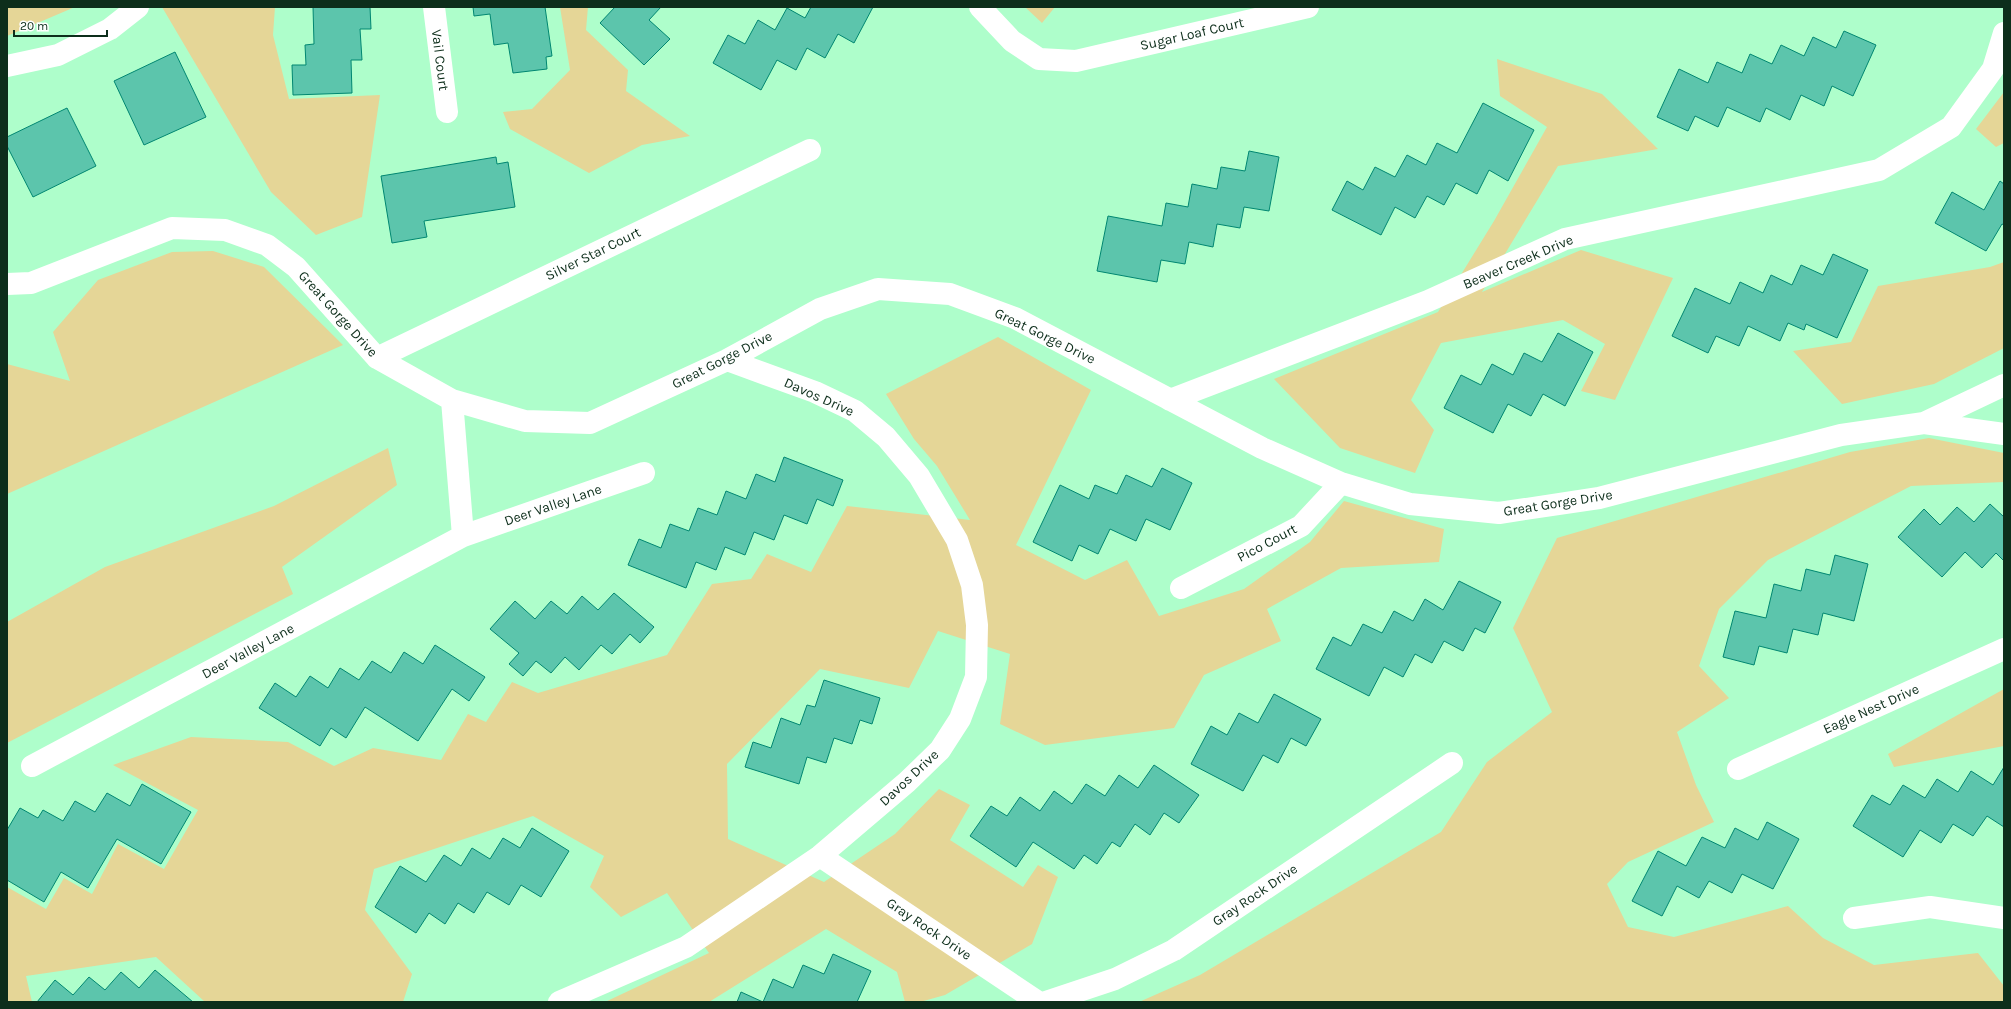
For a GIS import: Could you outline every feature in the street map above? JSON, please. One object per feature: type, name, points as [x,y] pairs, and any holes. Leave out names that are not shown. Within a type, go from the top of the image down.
[{"type":"street","points":[[7,66],[58,54],[110,29],[138,7]]},
{"type":"street","name":"Vail Court","points":[[434,7],[447,112]]},
{"type":"street","name":"Sugar Loaf Court","points":[[980,7],[1012,41],[1039,59],[1076,61],[1308,7]]},
{"type":"street","name":"Beaver Creek Drive","points":[[1170,400],[1428,301],[1565,239],[1879,170],[1951,127],[1993,69],[2004,33]]},
{"type":"street","name":"Silver Star Court","points":[[377,358],[810,150]]},
{"type":"street","name":"Great Gorge Drive","points":[[7,284],[32,283],[172,228],[225,230],[267,245],[296,267],[377,358],[452,400],[524,421],[590,423],[727,360],[820,309],[878,289],[950,294],[1015,318],[1262,448],[1341,483],[1410,504],[1499,513],[1599,498],[1841,435],[1924,423],[2004,434]]},
{"type":"street","name":"Davos Drive","points":[[559,1002],[686,947],[820,856],[906,782],[940,750],[960,719],[976,677],[977,625],[972,585],[953,534],[919,476],[886,437],[854,411],[815,392],[727,360]]},
{"type":"street","points":[[1924,423],[2004,384]]},
{"type":"street","points":[[452,400],[463,536]]},
{"type":"street","name":"Deer Valley Lane","points":[[32,766],[463,536],[644,473]]},
{"type":"street","name":"Pico Court","points":[[1181,588],[1301,526],[1341,483]]},
{"type":"street","name":"Eagle Nest Drive","points":[[1738,769],[2004,649]]},
{"type":"street","name":"Gray Rock Drive","points":[[1046,1002],[1115,979],[1174,950],[1452,763]]},
{"type":"street","name":"Gray Rock Drive","points":[[820,856],[1038,1002]]},
{"type":"street","points":[[1854,918],[1930,907],[2004,918]]},
{"type":"shaded area","points":[[7,7],[75,7],[7,36]]},
{"type":"shaded area","points":[[162,7],[275,7],[273,35],[289,99],[380,95],[362,217],[316,235],[271,192]]},
{"type":"shaded area","points":[[560,7],[588,7],[586,30],[628,70],[626,91],[690,136],[642,145],[589,173],[510,129],[503,112],[532,109],[570,70]]},
{"type":"shaded area","points":[[1025,7],[1055,7],[1042,23]]},
{"type":"shaded area","points":[[1497,59],[1602,94],[1658,149],[1558,166],[1482,292],[1581,250],[1673,278],[1615,400],[1581,391],[1605,344],[1563,320],[1441,343],[1411,400],[1434,430],[1415,473],[1340,448],[1274,379],[1438,312],[1494,221],[1547,127],[1500,96]]},
{"type":"shaded area","points":[[2004,92],[2004,143],[1996,147],[1976,129]]},
{"type":"shaded area","points":[[213,251],[264,267],[343,345],[7,494],[7,364],[70,381],[53,332],[98,280],[172,252]]},
{"type":"shaded area","points":[[2004,262],[2004,348],[1934,384],[1842,404],[1793,351],[1851,342],[1878,286],[1990,267]]},
{"type":"shaded area","points":[[998,337],[1091,390],[1016,545],[1085,580],[1127,560],[1159,616],[1244,589],[1310,542],[1344,501],[1444,529],[1439,562],[1341,568],[1267,609],[1281,641],[1204,675],[1174,728],[1045,745],[1000,724],[1010,654],[938,631],[909,688],[820,669],[727,764],[728,839],[824,882],[895,834],[939,789],[970,805],[950,840],[1023,887],[1038,865],[1058,877],[1032,944],[945,995],[920,1002],[905,1002],[897,972],[826,929],[709,1002],[605,1002],[709,953],[667,893],[621,917],[590,887],[604,856],[533,816],[374,869],[365,910],[412,974],[403,1002],[205,1002],[156,957],[26,976],[32,1002],[7,1002],[7,887],[46,909],[64,878],[92,894],[118,844],[164,869],[198,810],[113,765],[191,737],[288,742],[334,766],[373,748],[441,760],[468,714],[486,722],[512,682],[538,693],[667,655],[712,584],[751,579],[767,554],[811,572],[847,506],[970,520],[937,466],[914,439],[886,394]]},
{"type":"shaded area","points":[[1929,438],[2004,453],[2004,482],[1911,486],[1768,560],[1719,609],[1699,666],[1729,698],[1677,732],[1696,785],[1714,822],[1628,862],[1607,884],[1628,927],[1674,937],[1788,906],[1823,938],[1874,965],[1978,953],[2004,986],[2004,1002],[1139,1002],[1200,975],[1441,832],[1487,762],[1552,712],[1513,628],[1557,538],[1850,452]]},
{"type":"shaded area","points":[[388,448],[397,485],[282,567],[293,594],[7,743],[7,622],[105,567],[274,506]]},
{"type":"shaded area","points":[[2004,689],[2004,746],[1894,767],[1888,754]]},
{"type":"building","points":[[313,7],[370,7],[371,29],[360,29],[362,60],[351,60],[352,93],[293,95],[292,65],[306,65],[305,45],[314,44]]},
{"type":"building","points":[[473,7],[545,7],[552,56],[546,57],[547,69],[513,73],[508,43],[494,45],[490,14],[474,16]]},
{"type":"building","points":[[615,7],[661,7],[649,20],[670,39],[644,65],[600,23]]},
{"type":"building","points":[[811,7],[873,7],[854,43],[838,34],[825,58],[807,48],[796,70],[777,60],[761,90],[713,63],[728,35],[745,44],[758,20],[775,30],[787,8],[805,18]]},
{"type":"building","points":[[1844,31],[1876,45],[1853,96],[1832,86],[1824,106],[1801,95],[1790,120],[1766,108],[1760,122],[1727,107],[1718,127],[1695,116],[1688,131],[1657,117],[1679,69],[1708,83],[1717,62],[1742,73],[1750,54],[1772,64],[1781,45],[1804,56],[1813,37],[1836,48]]},
{"type":"building","points":[[175,52],[206,117],[144,145],[114,81]]},
{"type":"building","points":[[1483,103],[1534,130],[1508,181],[1489,170],[1477,194],[1456,183],[1444,205],[1427,196],[1415,218],[1395,207],[1381,235],[1332,210],[1347,181],[1363,190],[1375,167],[1395,177],[1407,155],[1426,165],[1437,143],[1457,153]]},
{"type":"building","points":[[67,108],[96,166],[33,197],[7,146],[7,137]]},
{"type":"building","points":[[1249,151],[1279,157],[1269,211],[1244,207],[1240,228],[1217,224],[1213,247],[1189,242],[1185,264],[1161,260],[1157,282],[1097,271],[1108,216],[1162,226],[1166,203],[1188,207],[1192,184],[1217,189],[1221,167],[1245,171]]},
{"type":"building","points":[[496,157],[497,164],[508,162],[515,207],[424,221],[427,237],[392,243],[381,176]]},
{"type":"building","points":[[2000,181],[2004,184],[2004,225],[2002,224],[1986,251],[1935,223],[1952,192],[1984,210]]},
{"type":"building","points":[[1833,254],[1868,270],[1837,338],[1806,324],[1804,330],[1788,323],[1780,341],[1748,326],[1739,346],[1716,336],[1708,353],[1672,336],[1695,288],[1730,304],[1740,282],[1763,293],[1771,275],[1792,285],[1801,265],[1823,275]]},
{"type":"building","points":[[1558,333],[1593,352],[1565,406],[1543,394],[1531,416],[1508,404],[1493,433],[1444,408],[1461,375],[1481,385],[1492,364],[1513,375],[1524,353],[1542,362]]},
{"type":"building","points":[[784,457],[843,480],[833,506],[817,499],[807,524],[784,515],[774,540],[754,532],[745,555],[725,547],[716,570],[696,562],[686,588],[628,565],[639,539],[661,548],[670,524],[689,531],[698,508],[717,515],[726,491],[746,499],[756,474],[775,482]]},
{"type":"building","points":[[1162,468],[1192,483],[1170,530],[1146,519],[1136,541],[1110,529],[1098,554],[1079,545],[1072,561],[1033,542],[1060,485],[1089,499],[1095,485],[1117,494],[1126,475],[1152,487]]},
{"type":"building","points":[[1990,504],[2004,517],[2004,561],[1996,553],[1982,568],[1965,552],[1942,577],[1898,537],[1924,509],[1940,525],[1957,507],[1974,522]]},
{"type":"building","points":[[1835,555],[1868,564],[1854,621],[1823,613],[1818,635],[1793,629],[1787,653],[1759,646],[1754,665],[1723,657],[1735,611],[1766,618],[1774,584],[1801,591],[1806,569],[1830,575]]},
{"type":"building","points":[[1459,581],[1501,602],[1485,633],[1475,628],[1463,651],[1444,641],[1432,663],[1415,654],[1403,677],[1384,667],[1369,696],[1316,669],[1333,637],[1351,646],[1363,624],[1382,633],[1394,611],[1413,621],[1425,599],[1443,610]]},
{"type":"building","points":[[614,593],[654,627],[640,643],[630,634],[612,654],[601,645],[579,670],[565,657],[551,673],[536,661],[523,676],[509,664],[519,653],[490,629],[515,601],[535,619],[551,601],[567,614],[582,596],[598,610]]},
{"type":"building","points":[[435,645],[485,677],[469,701],[452,689],[418,741],[365,707],[346,738],[331,728],[320,746],[259,708],[275,683],[296,697],[310,676],[328,688],[340,668],[359,680],[372,661],[391,673],[404,652],[423,664]]},
{"type":"building","points":[[824,680],[880,698],[872,724],[860,720],[852,744],[834,738],[826,763],[807,757],[799,784],[745,767],[753,742],[771,748],[781,718],[800,725],[807,705],[815,707]]},
{"type":"building","points":[[1274,694],[1321,719],[1306,746],[1291,738],[1278,763],[1263,755],[1243,791],[1191,764],[1211,726],[1227,735],[1239,713],[1258,723]]},
{"type":"building","points":[[1154,765],[1199,795],[1179,823],[1164,813],[1150,835],[1135,824],[1120,847],[1112,842],[1097,864],[1084,855],[1074,869],[1033,842],[1016,867],[970,836],[991,806],[1007,816],[1020,797],[1040,811],[1054,791],[1072,804],[1086,784],[1105,796],[1119,775],[1138,788]]},
{"type":"building","points":[[2004,767],[2004,827],[1987,816],[1973,836],[1953,824],[1941,843],[1920,830],[1903,857],[1853,826],[1872,795],[1890,805],[1903,785],[1925,798],[1937,779],[1958,792],[1971,771],[1993,785]]},
{"type":"building","points":[[142,784],[191,812],[161,864],[117,839],[88,888],[61,872],[44,902],[7,880],[7,830],[20,808],[38,818],[43,810],[63,821],[75,801],[95,812],[107,793],[130,806]]},
{"type":"building","points":[[1767,822],[1799,839],[1773,889],[1742,874],[1732,893],[1709,881],[1699,898],[1677,886],[1662,916],[1632,901],[1658,851],[1686,866],[1702,837],[1725,848],[1735,828],[1758,840]]},
{"type":"building","points":[[532,828],[569,851],[541,897],[521,885],[509,905],[487,892],[474,913],[458,903],[445,924],[429,913],[416,933],[375,907],[400,866],[426,882],[444,855],[461,866],[472,848],[490,859],[503,838],[520,848]]},
{"type":"building","points":[[833,954],[871,971],[857,1002],[763,1002],[773,979],[793,988],[803,965],[824,974]]},
{"type":"building","points":[[155,970],[193,1002],[37,1002],[55,980],[73,995],[89,977],[105,990],[121,972],[139,988]]},
{"type":"building","points":[[741,992],[763,1002],[737,1002]]}]
